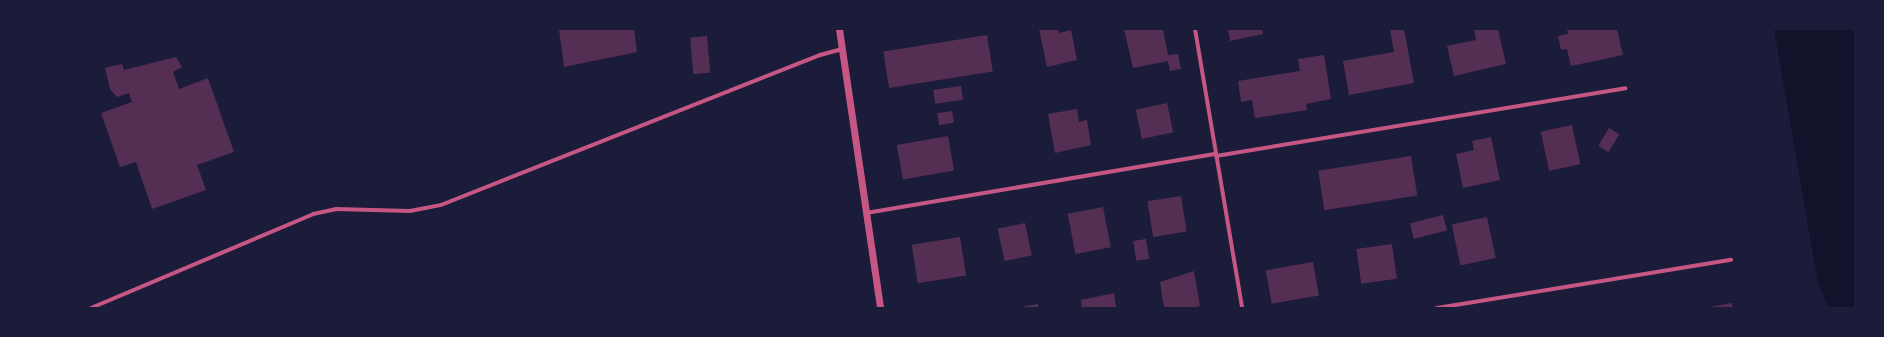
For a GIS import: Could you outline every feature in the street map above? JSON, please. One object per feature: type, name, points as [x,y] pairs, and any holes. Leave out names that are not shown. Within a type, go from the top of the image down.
[{"type":"street","points":[[839,29],[880,308]]},
{"type":"street","points":[[1195,29],[1242,308]]},
{"type":"street","points":[[91,308],[319,213],[346,208],[410,212],[441,205],[820,55],[842,49]]},
{"type":"street","points":[[866,213],[1625,88]]},
{"type":"street","points":[[1437,308],[1731,260]]},
{"type":"shaded area","points":[[1774,29],[1855,29],[1855,308],[1829,308],[1818,283]]},
{"type":"building","points":[[559,29],[634,29],[637,52],[564,67]]},
{"type":"building","points":[[1039,29],[1058,29],[1059,33],[1071,30],[1077,60],[1047,67]]},
{"type":"building","points":[[1124,29],[1163,29],[1168,55],[1178,54],[1181,69],[1170,71],[1168,61],[1133,68]]},
{"type":"building","points":[[1228,29],[1262,29],[1263,34],[1230,41]]},
{"type":"building","points":[[1390,29],[1404,29],[1414,83],[1349,95],[1343,61],[1394,52]]},
{"type":"building","points":[[1474,29],[1498,29],[1506,64],[1454,76],[1447,46],[1476,40]]},
{"type":"building","points":[[1567,29],[1617,29],[1623,55],[1571,66],[1567,49],[1561,50],[1558,36],[1568,34]]},
{"type":"building","points":[[987,35],[993,72],[889,88],[883,51]]},
{"type":"building","points":[[707,36],[710,73],[693,74],[690,37]]},
{"type":"building","points":[[1324,55],[1331,99],[1306,104],[1307,110],[1255,118],[1252,100],[1241,102],[1238,81],[1300,71],[1298,59]]},
{"type":"building","points":[[176,57],[182,67],[173,72],[179,89],[208,78],[234,152],[197,165],[206,190],[152,209],[136,162],[120,167],[101,113],[132,102],[129,93],[117,97],[110,89],[105,68],[122,64],[124,70]]},
{"type":"building","points":[[961,86],[963,100],[935,104],[933,90]]},
{"type":"building","points":[[1167,103],[1173,132],[1142,139],[1136,110]]},
{"type":"building","points":[[1077,109],[1079,122],[1087,120],[1091,145],[1055,153],[1048,114]]},
{"type":"building","points":[[952,111],[954,123],[939,125],[937,113]]},
{"type":"building","points":[[1572,125],[1580,164],[1549,171],[1541,132]]},
{"type":"building","points":[[1609,128],[1619,134],[1608,152],[1598,146]]},
{"type":"building","points":[[948,136],[954,170],[903,179],[897,145]]},
{"type":"building","points":[[1491,137],[1500,180],[1463,188],[1456,154],[1474,150],[1472,141]]},
{"type":"building","points":[[1411,156],[1417,196],[1324,210],[1318,171]]},
{"type":"building","points":[[1181,196],[1187,232],[1153,237],[1147,201]]},
{"type":"building","points":[[1103,207],[1111,247],[1075,254],[1068,214]]},
{"type":"building","points":[[1443,215],[1447,231],[1414,239],[1410,223]]},
{"type":"building","points":[[1487,217],[1496,258],[1461,266],[1452,224]]},
{"type":"building","points":[[1025,223],[1032,255],[1004,261],[998,229]]},
{"type":"building","points":[[960,237],[966,276],[918,283],[912,245]]},
{"type":"building","points":[[1146,239],[1149,259],[1136,261],[1133,241]]},
{"type":"building","points":[[1392,244],[1397,279],[1361,284],[1356,249]]},
{"type":"building","points":[[1313,262],[1319,295],[1272,304],[1266,270]]},
{"type":"building","points":[[1194,271],[1200,306],[1194,308],[1164,308],[1160,282]]},
{"type":"building","points":[[1114,293],[1116,308],[1082,308],[1081,300]]},
{"type":"building","points":[[1732,303],[1733,308],[1709,307]]},
{"type":"building","points":[[1038,304],[1038,308],[1021,308],[1021,307]]}]
